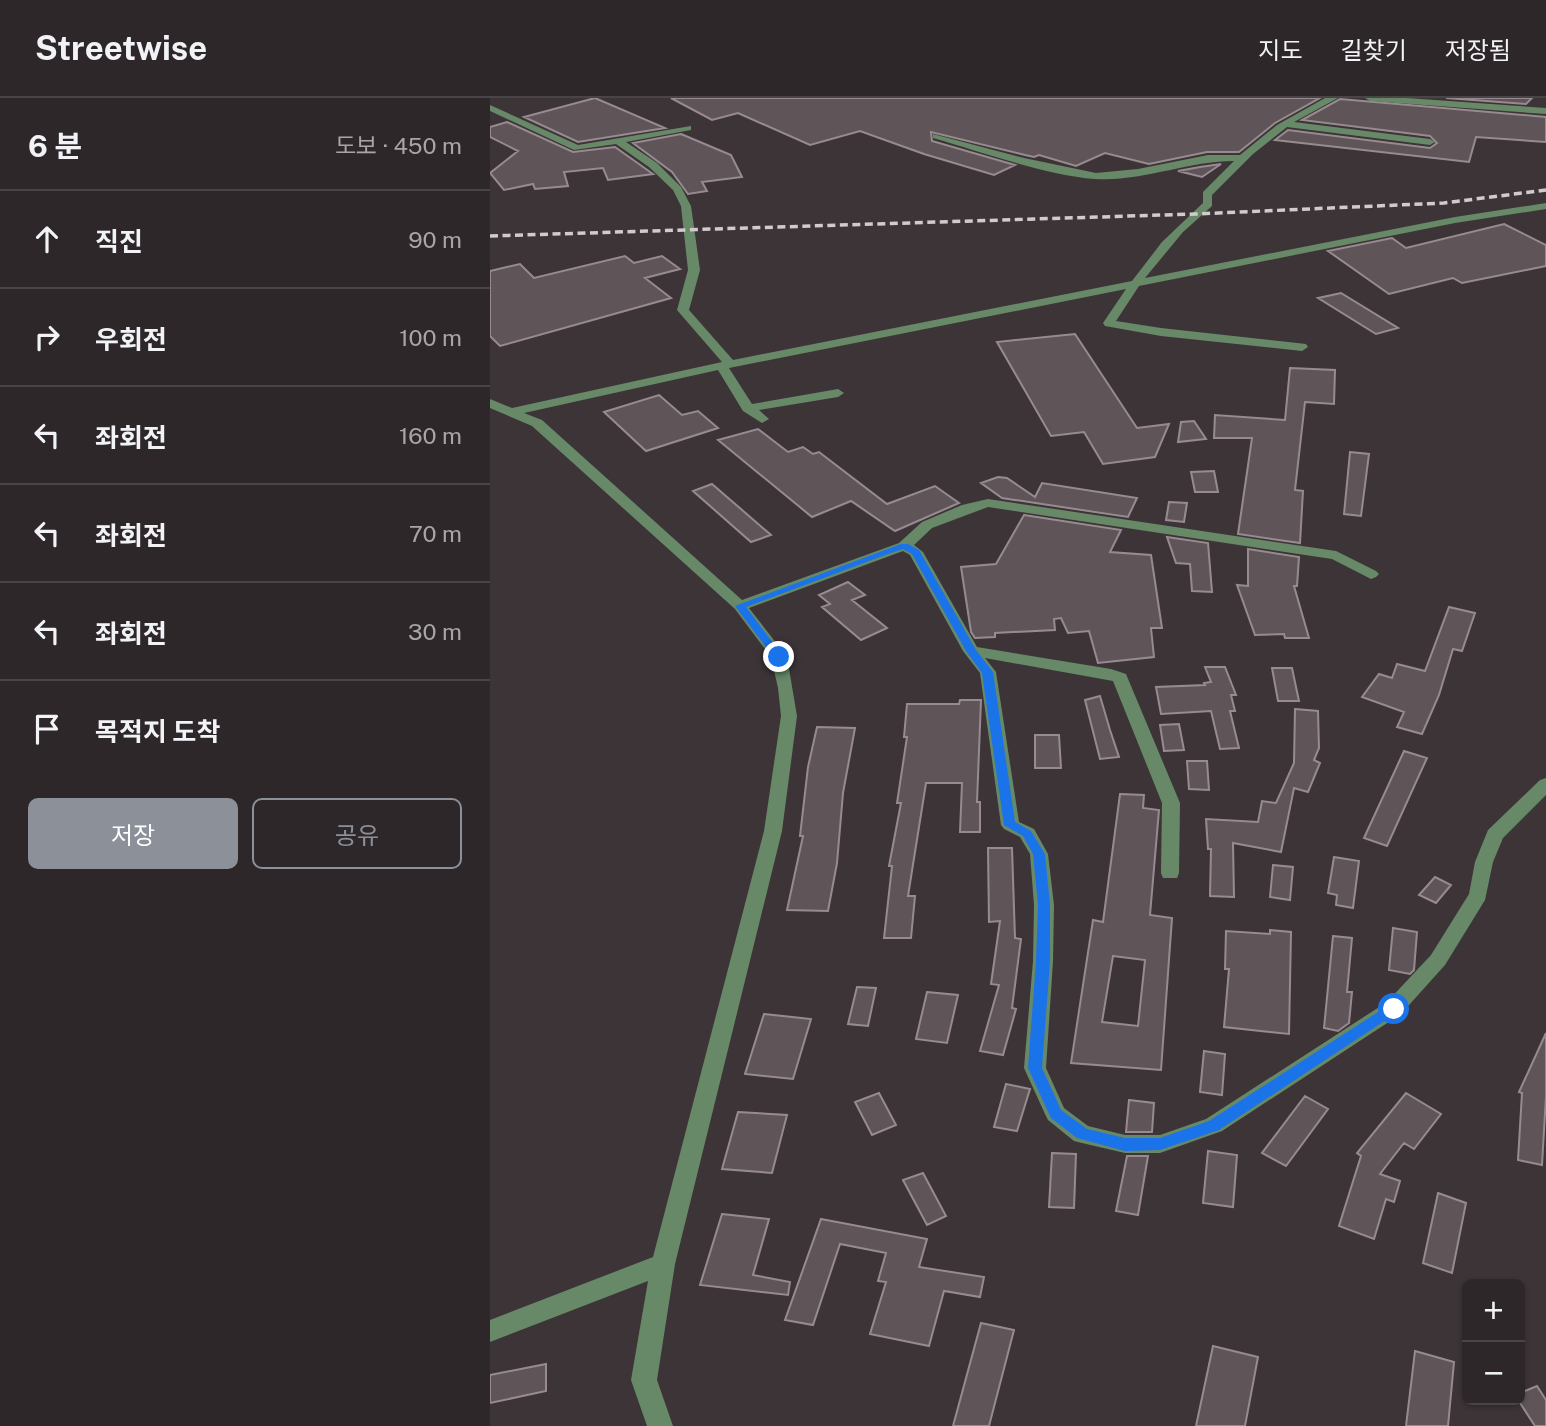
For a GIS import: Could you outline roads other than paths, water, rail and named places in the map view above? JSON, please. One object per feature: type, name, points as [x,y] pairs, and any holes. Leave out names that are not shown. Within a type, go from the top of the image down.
[{"type":"street","points":[[1301,347],[1161,332],[1109,323],[1132,285],[1208,204],[1207,194],[1241,158],[1285,124],[1333,98]]},
{"type":"street","points":[[1370,98],[1546,111]]},
{"type":"street","points":[[490,108],[577,148],[688,128]]},
{"type":"street","points":[[1285,124],[1430,142]]},
{"type":"street","points":[[936,136],[1022,161],[1096,176],[1138,172],[1208,158],[1241,158]]},
{"type":"street","points":[[618,141],[653,166],[677,189],[686,206],[694,270],[683,310],[725,365],[748,408],[762,419]]},
{"type":"street","points":[[514,411],[725,365],[1455,220],[1546,206]]},
{"type":"street","points":[[748,408],[838,393]]},
{"type":"street","points":[[490,403],[537,423],[740,606],[779,657],[789,716],[773,831],[663,1264],[644,1380],[660,1426]]},
{"type":"street","points":[[740,606],[904,546],[927,525],[967,508],[988,503],[1336,555],[1371,574]]},
{"type":"street","points":[[904,546],[916,552],[971,651],[988,672],[1010,825],[1027,834],[1039,854],[1044,905],[1043,961],[1035,1068],[1056,1114],[1082,1134],[1125,1144],[1160,1144],[1214,1125],[1394,1009],[1438,960],[1478,895],[1484,862],[1495,835],[1546,785]]},
{"type":"street","points":[[971,651],[1111,674],[1120,678],[1171,803],[1170,873]]},
{"type":"street","points":[[490,1331],[663,1264]]},
{"type":"railway","points":[[490,236],[1195,214],[1444,203],[1546,190]]}]
